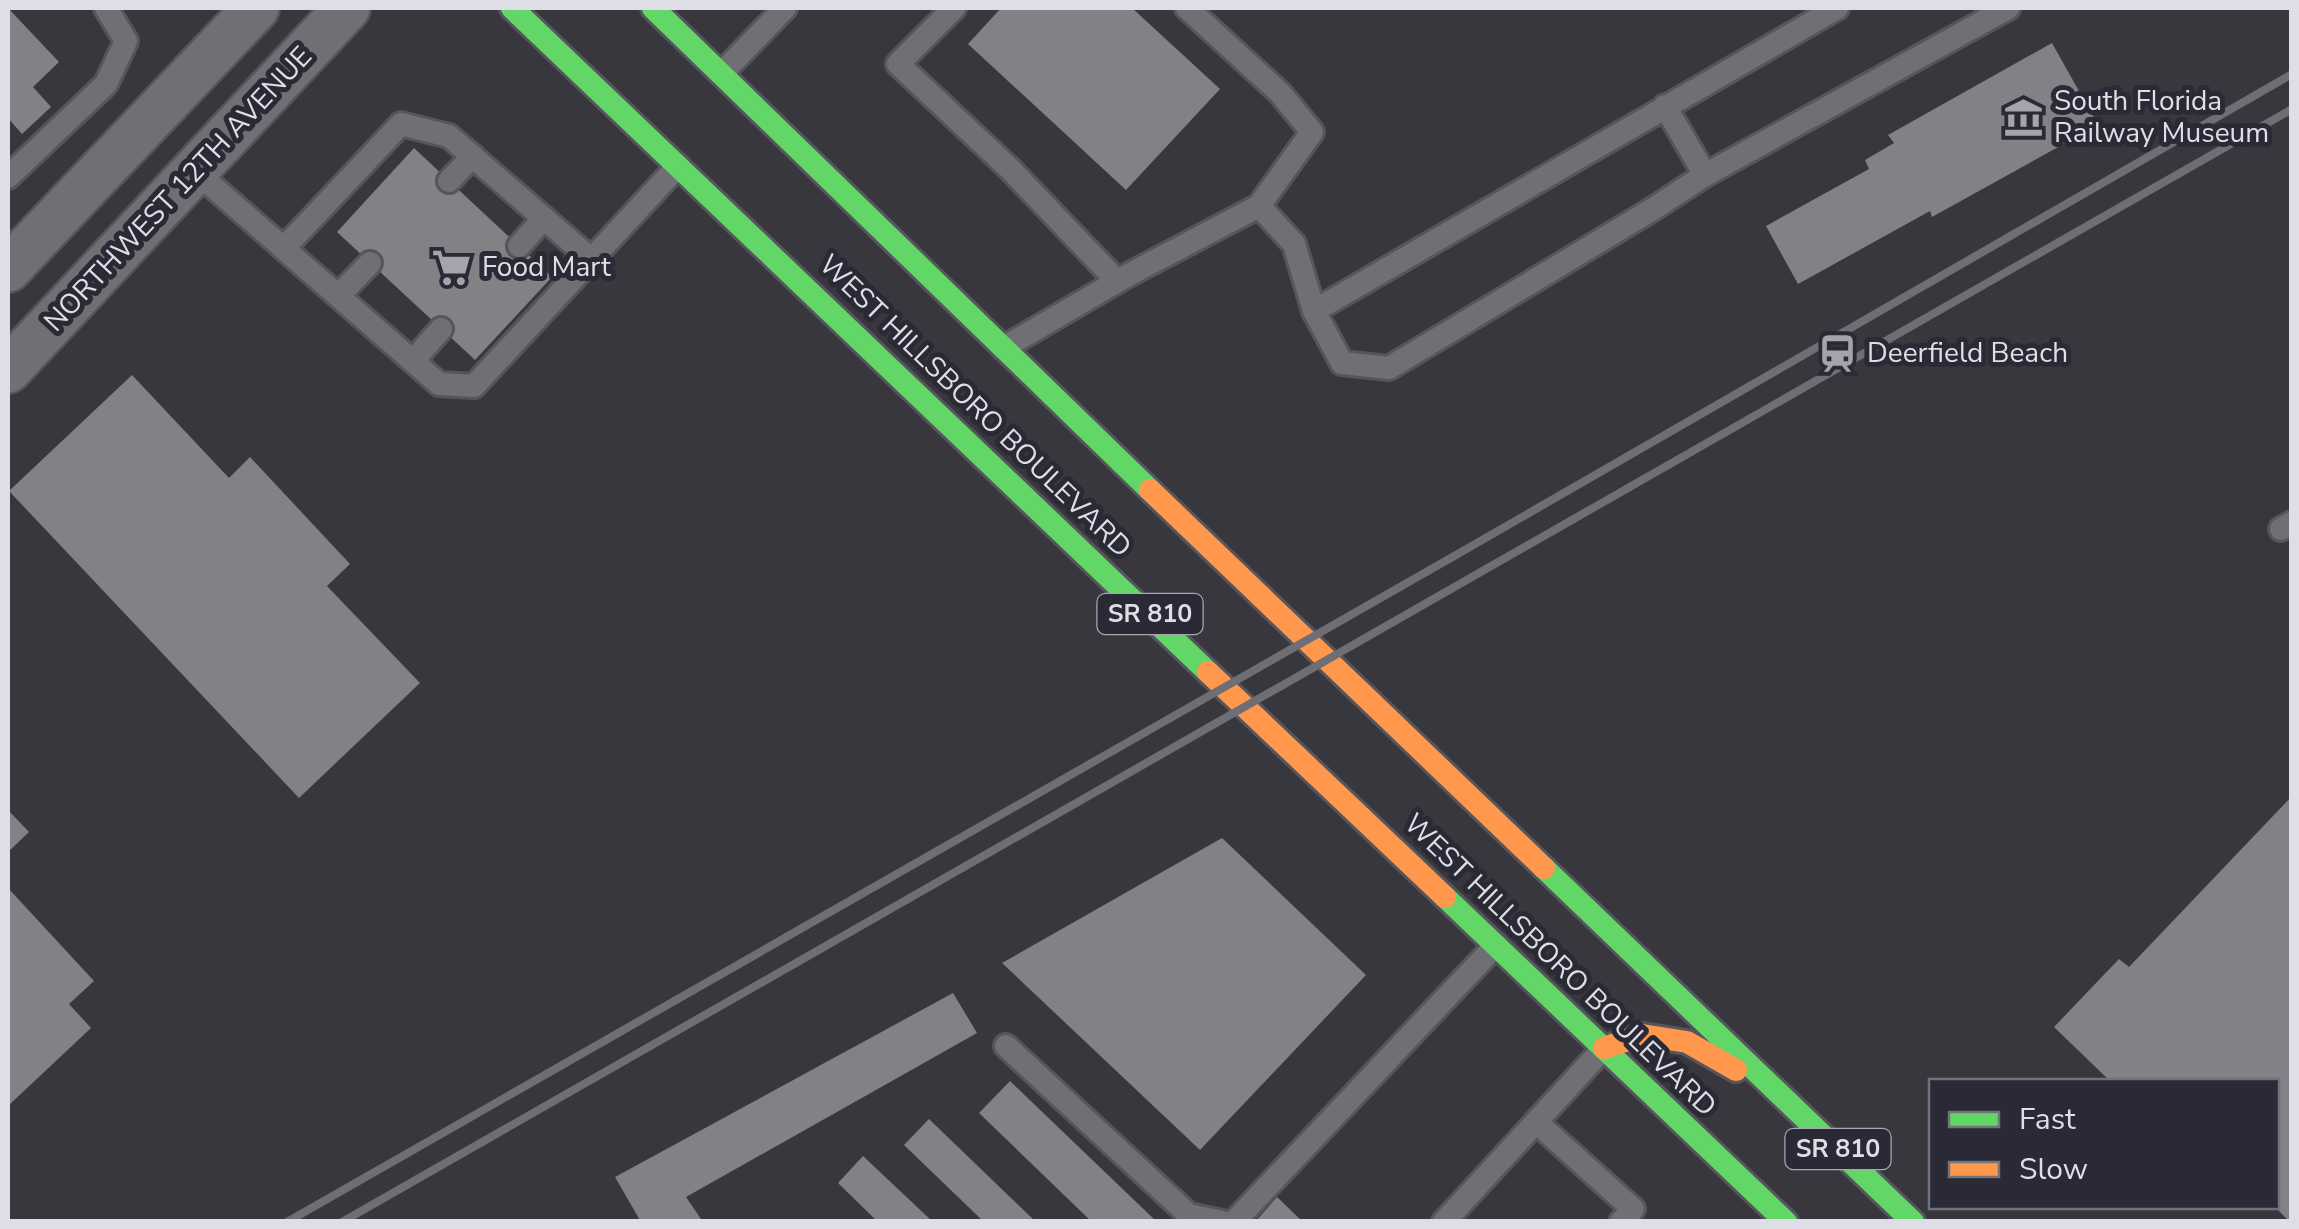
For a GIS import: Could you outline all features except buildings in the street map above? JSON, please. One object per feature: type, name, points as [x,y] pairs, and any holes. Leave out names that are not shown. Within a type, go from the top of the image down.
[{"type":"main road","name":"WEST HILLSBORO BOULEVARD","points":[[512,8],[1786,1222]]},
{"type":"main road","name":"SR 810","points":[[652,8],[1913,1222]]},
{"type":"main road","points":[[1604,1048],[1642,1035],[1687,1042],[1782,1096]]},
{"type":"street","points":[[8,269],[256,8]]},
{"type":"street","name":"NORTHWEST 12TH AVENUE","points":[[8,370],[347,8]]},
{"type":"lane","points":[[8,176],[106,84],[126,42],[106,8]]},
{"type":"lane","points":[[721,74],[785,8]]},
{"type":"lane","points":[[954,8],[898,64],[1009,168],[1117,281]]},
{"type":"lane","points":[[1002,349],[1117,281],[1260,206],[1312,132],[1280,93],[1187,8]]},
{"type":"lane","points":[[1314,311],[1837,8]]},
{"type":"lane","points":[[1260,206],[1294,244],[1314,311],[1342,363],[1389,368],[1705,175],[2008,8]]},
{"type":"lane","points":[[1665,106],[1705,175]]},
{"type":"lane","points":[[284,248],[401,124],[449,136],[591,259]]},
{"type":"lane","points":[[449,180],[472,156]]},
{"type":"lane","points":[[195,171],[439,384],[474,386],[678,166]]},
{"type":"lane","points":[[518,246],[544,218]]},
{"type":"lane","points":[[338,296],[370,263]]},
{"type":"lane","points":[[412,361],[440,329]]},
{"type":"lane","points":[[1234,1222],[1496,945]]},
{"type":"lane","points":[[1006,1046],[1189,1215],[1222,1222]]},
{"type":"lane","points":[[1444,1222],[1604,1048]]},
{"type":"lane","points":[[1536,1122],[1633,1209],[1621,1222]]},
{"type":"railway","points":[[287,1222],[2292,74]]},
{"type":"railway","points":[[342,1222],[2292,109]]},
{"type":"traffic: fast","points":[[512,8],[1208,672]]},
{"type":"traffic: fast","points":[[653,8],[1150,490]]},
{"type":"traffic: fast","points":[[1544,868],[1913,1222]]},
{"type":"traffic: fast","points":[[1445,897],[1786,1222]]},
{"type":"traffic: slow","points":[[1150,490],[1544,868]]},
{"type":"traffic: slow","points":[[1208,672],[1445,897]]},
{"type":"traffic: slow","points":[[1604,1048],[1642,1035],[1687,1042],[1736,1070]]},
{"type":"place","name":"South Florida Railway Museum","points":[[2024,117]]},
{"type":"place","name":"Food Mart","points":[[452,267]]},
{"type":"place","name":"Deerfield Beach","points":[[1837,353]]}]
